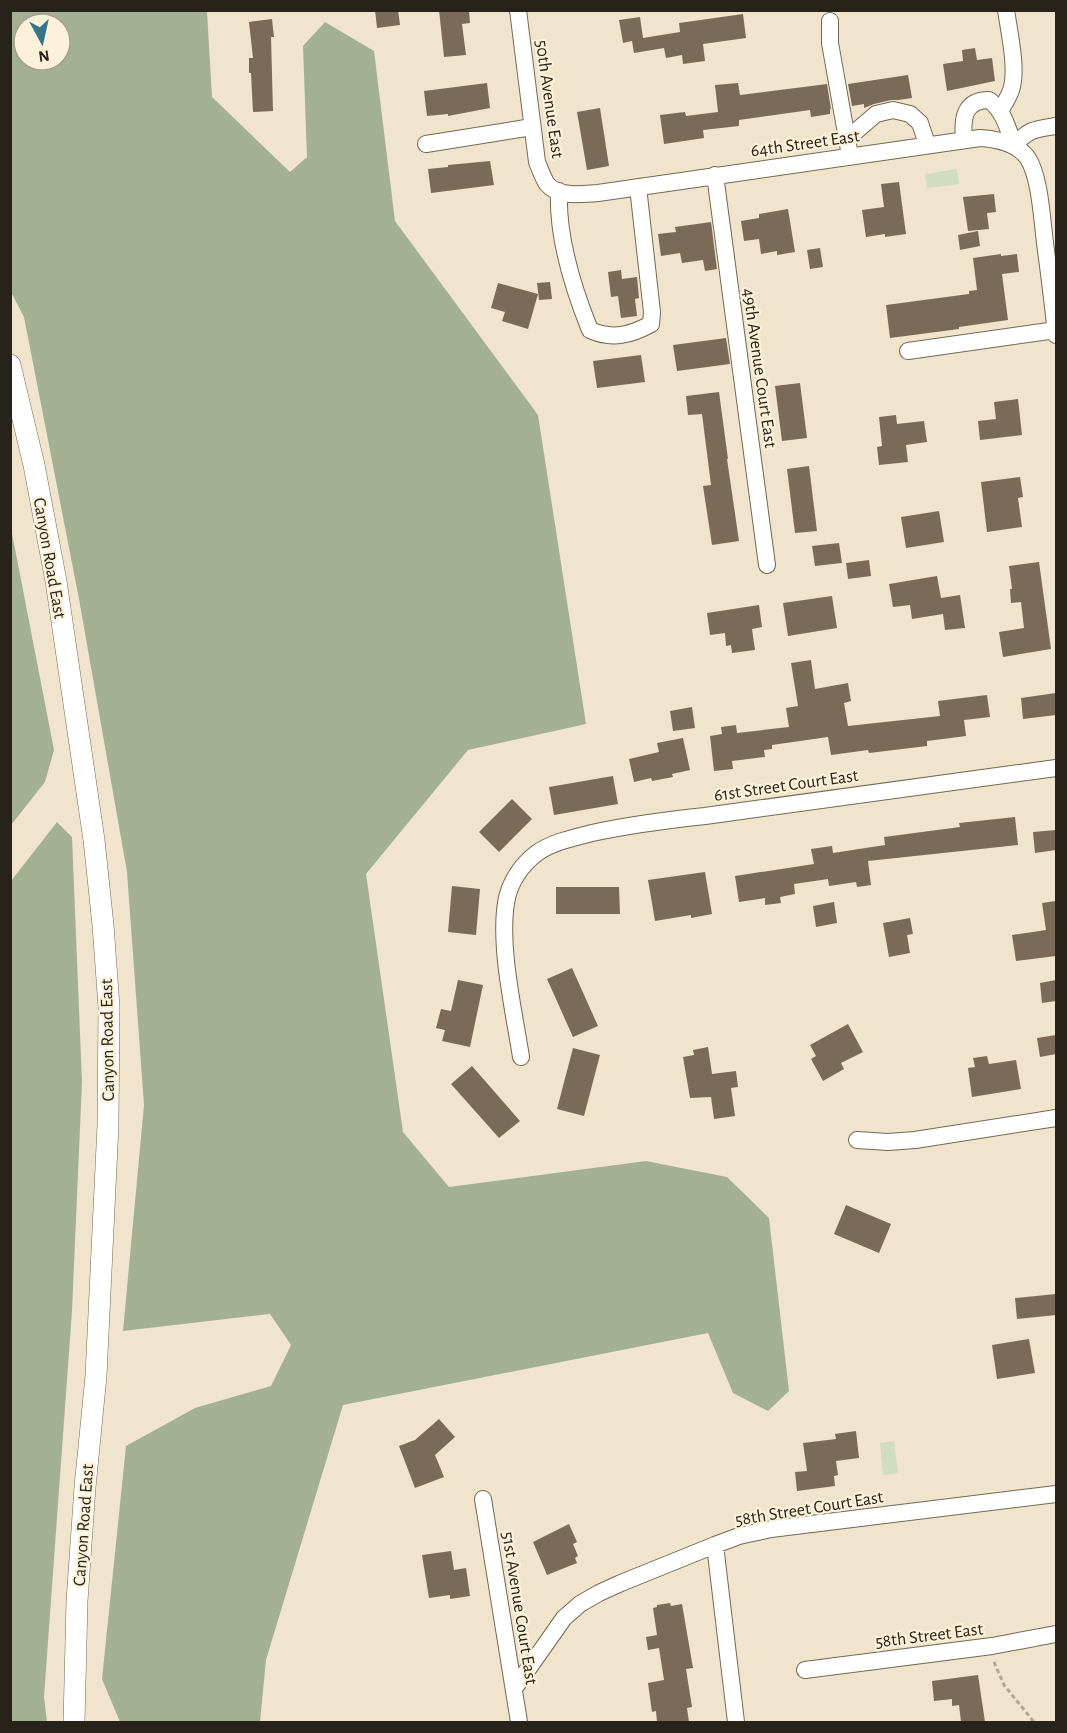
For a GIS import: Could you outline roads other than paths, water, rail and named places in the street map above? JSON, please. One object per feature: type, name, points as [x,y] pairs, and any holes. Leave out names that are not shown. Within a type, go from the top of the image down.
[{"type":"main road","name":"Canyon Road East","points":[[10,365],[34,465],[56,581],[94,840],[109,1007],[108,1125],[96,1376],[77,1601],[74,1722]]},
{"type":"street","name":"50th Avenue East","points":[[518,10],[537,162],[547,183],[556,189]]},
{"type":"street","points":[[1000,111],[1012,88],[1013,77],[1013,55],[1006,10]]},
{"type":"street","points":[[830,21],[830,43],[848,147]]},
{"type":"street","points":[[964,139],[962,122],[968,110],[973,103],[989,100],[1000,111],[1008,126],[1014,146],[1022,151],[1032,166],[1040,197],[1056,335]]},
{"type":"street","points":[[848,147],[876,114],[893,110],[910,114],[920,123],[927,144]]},
{"type":"street","points":[[1014,146],[1023,135],[1037,129],[1056,126]]},
{"type":"street","points":[[426,144],[532,127]]},
{"type":"street","name":"64th Street East","points":[[556,189],[572,194],[598,194],[715,175],[848,147],[927,144],[987,138],[1014,146]]},
{"type":"street","name":"49th Avenue Court East","points":[[715,175],[767,565]]},
{"type":"street","points":[[556,189],[566,255],[582,311],[590,330],[601,335],[620,336],[637,332],[651,324],[652,312],[638,187]]},
{"type":"street","points":[[908,351],[1056,330]]},
{"type":"street","name":"61st Street Court East","points":[[520,1057],[507,964],[504,923],[506,901],[511,886],[528,861],[537,853],[552,845],[605,830],[652,822],[1056,768]]},
{"type":"street","points":[[857,1140],[888,1142],[915,1140],[1056,1119]]},
{"type":"street","name":"58th Street Court East","points":[[514,1689],[564,1617],[580,1604],[621,1583],[739,1536],[771,1529],[1056,1494]]},
{"type":"street","name":"51st Avenue Court East","points":[[483,1499],[519,1722]]},
{"type":"street","points":[[715,1545],[736,1722]]},
{"type":"street","name":"58th Street East","points":[[805,1670],[992,1646],[1056,1634]]}]
